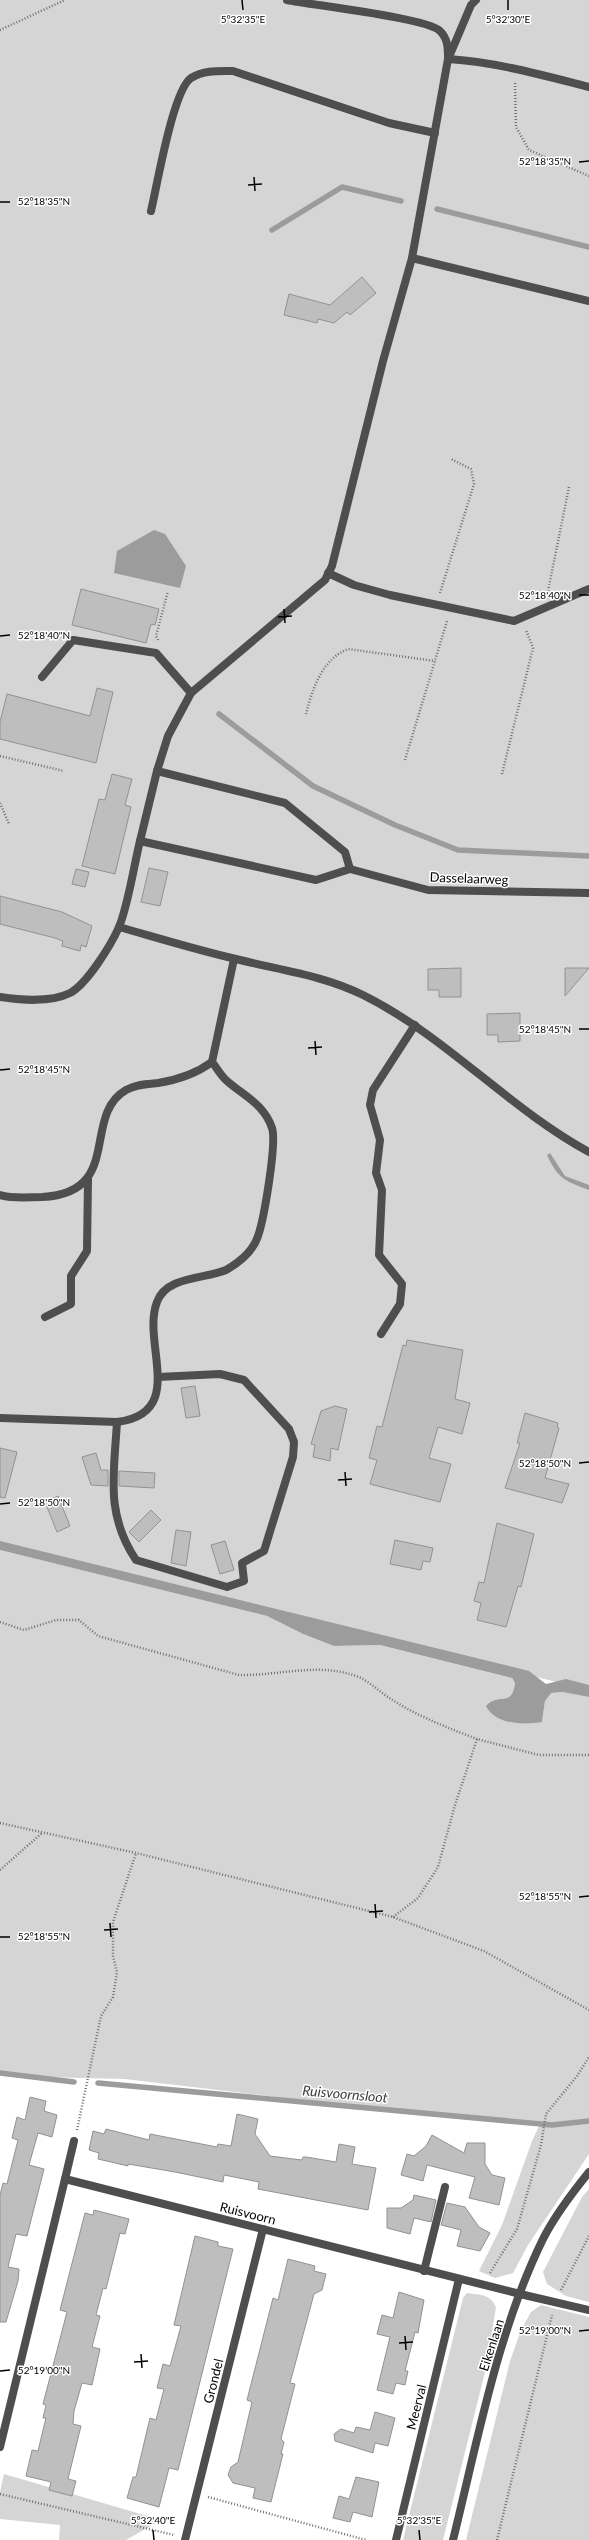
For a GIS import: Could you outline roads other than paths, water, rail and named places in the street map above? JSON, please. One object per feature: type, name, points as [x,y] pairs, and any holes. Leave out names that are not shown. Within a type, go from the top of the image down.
[{"type":"street","points":[[0,997],[15,999],[55,998],[70,993],[91,972],[119,927],[157,771],[168,736],[191,693],[325,580],[332,566],[383,361],[412,258],[448,59],[448,43],[439,29],[414,21],[287,0]]},
{"type":"street","points":[[448,59],[472,2]]},
{"type":"street","points":[[448,59],[478,61],[514,68],[589,87]]},
{"type":"street","points":[[151,211],[178,97],[190,78],[209,71],[233,71],[389,123],[435,133]]},
{"type":"street","points":[[412,258],[589,301]]},
{"type":"street","points":[[328,573],[354,585],[437,606],[514,621],[589,589]]},
{"type":"street","points":[[42,677],[73,640],[156,653],[191,693]]},
{"type":"street","points":[[140,841],[316,880],[350,868],[345,852],[285,803],[157,771]]},
{"type":"street","name":"Dasselaarweg","points":[[350,868],[428,890],[589,893]]},
{"type":"street","points":[[119,927],[234,959],[322,978],[363,995],[415,1025],[555,1133],[589,1152]]},
{"type":"street","points":[[45,1317],[71,1304],[72,1276],[87,1251],[88,1179],[112,1102],[125,1090],[200,1071],[212,1062],[234,959]]},
{"type":"street","points":[[381,1334],[400,1304],[402,1284],[379,1255],[382,1190],[376,1173],[380,1140],[370,1105],[373,1090],[415,1025]]},
{"type":"street","points":[[0,1418],[116,1422],[130,1420],[146,1409],[157,1394],[158,1377],[152,1323],[157,1300],[166,1288],[224,1270],[245,1259],[258,1236],[272,1161],[273,1129],[260,1107],[226,1081],[212,1062]]},
{"type":"street","points":[[0,1195],[18,1197],[53,1196],[74,1191],[88,1179]]},
{"type":"street","points":[[116,1422],[113,1500],[120,1533],[136,1560],[227,1587],[244,1580],[242,1562],[264,1551],[293,1458],[294,1442],[289,1429],[244,1380],[220,1374],[158,1377]]},
{"type":"street","points":[[0,2447],[74,2141]]},
{"type":"street","name":"Eikenlaan","points":[[453,2540],[492,2381],[520,2294],[543,2238],[568,2199],[589,2172]]},
{"type":"street","name":"Ruisvoorn","points":[[65,2179],[424,2271],[589,2310]]},
{"type":"street","points":[[424,2271],[444,2187]]},
{"type":"street","name":"Grondel","points":[[186,2539],[264,2229]]},
{"type":"street","name":"Meerval","points":[[396,2540],[459,2279]]},
{"type":"waterway","points":[[272,230],[342,187],[401,201]]},
{"type":"waterway","points":[[437,209],[589,247]]},
{"type":"waterway","points":[[219,714],[313,786],[395,825],[458,850],[589,856]]},
{"type":"waterway","name":"Ruisvoornsloot","points":[[0,2073],[74,2082]]},
{"type":"waterway","name":"Ruisvoornsloot","points":[[98,2083],[552,2125],[589,2121]]}]
